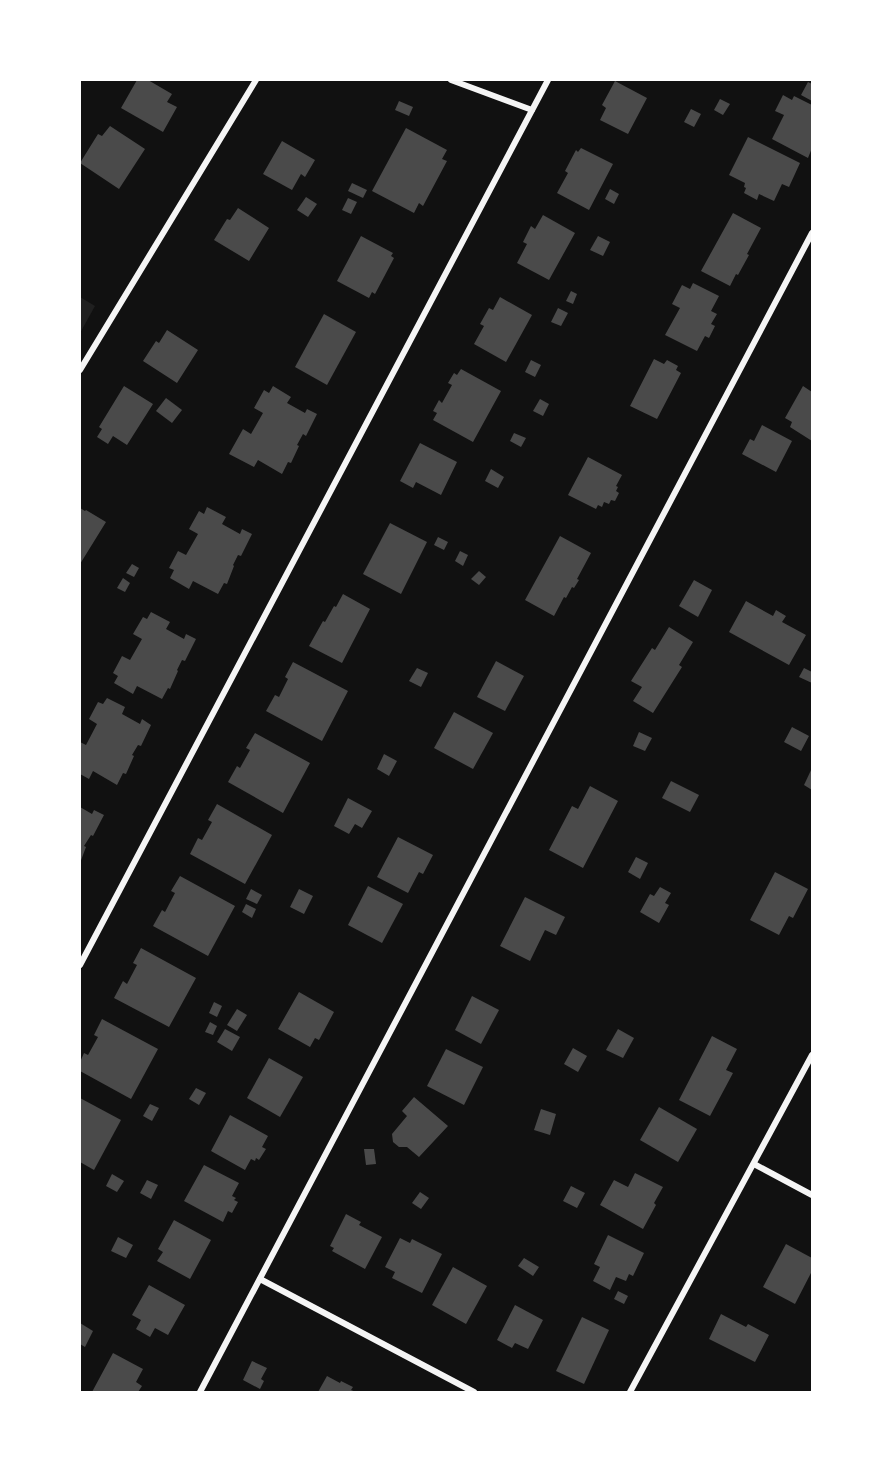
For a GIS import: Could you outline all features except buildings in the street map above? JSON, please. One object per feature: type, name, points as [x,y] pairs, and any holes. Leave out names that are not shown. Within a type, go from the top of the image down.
[{"type":"street","points":[[80,370],[256,80]]},
{"type":"street","points":[[451,80],[532,110]]},
{"type":"street","points":[[80,965],[548,80]]},
{"type":"street","points":[[200,1392],[813,232]]},
{"type":"street","points":[[630,1392],[813,1056]]},
{"type":"street","points":[[754,1164],[813,1195]]},
{"type":"street","points":[[260,1279],[474,1392]]},
{"type":"shaded area","points":[[80,297],[95,306],[80,333]]}]
